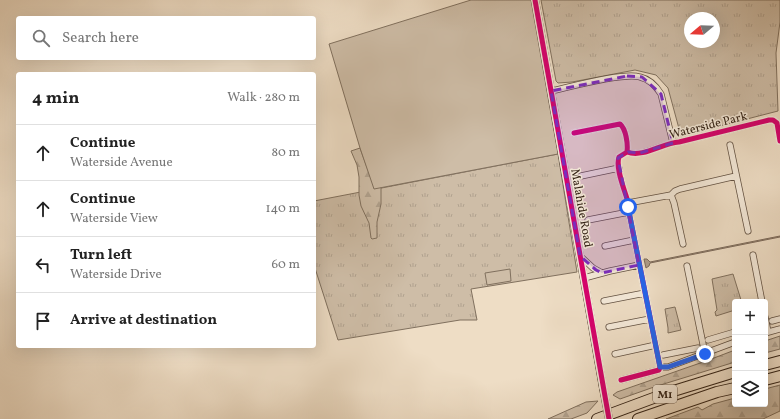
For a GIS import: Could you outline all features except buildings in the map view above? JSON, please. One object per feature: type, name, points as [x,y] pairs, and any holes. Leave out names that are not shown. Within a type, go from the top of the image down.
[{"type":"highway","points":[[768,364],[780,361]]},
{"type":"highway","name":"M1","points":[[597,419],[667,393],[732,373]]},
{"type":"highway","points":[[768,379],[780,376]]},
{"type":"highway","name":"M1","points":[[638,419],[717,392],[732,389]]},
{"type":"main road","name":"Malahide Road","points":[[535,0],[609,419]]},
{"type":"street","points":[[551,91],[627,76],[642,77],[657,88],[661,94],[673,143]]},
{"type":"street","name":"Waterside Park","points":[[627,152],[633,154],[640,153],[673,143],[773,120],[776,123],[780,141]]},
{"type":"street","points":[[574,133],[620,124],[623,127],[628,146],[627,152],[618,160],[619,168],[625,197],[628,203],[660,367]]},
{"type":"street","points":[[730,145],[748,231]]},
{"type":"street","points":[[581,176],[619,168]]},
{"type":"street","points":[[628,203],[671,195],[680,189],[736,176]]},
{"type":"street","points":[[671,195],[683,244]]},
{"type":"street","points":[[588,220],[629,212]]},
{"type":"street","points":[[605,246],[634,240]]},
{"type":"street","points":[[753,255],[761,299]]},
{"type":"street","points":[[580,256],[593,268],[602,273]]},
{"type":"street","points":[[584,278],[639,265]]},
{"type":"street","points":[[687,266],[701,347],[705,354]]},
{"type":"street","points":[[604,301],[645,293]]},
{"type":"street","points":[[609,327],[650,319]]},
{"type":"street","points":[[772,321],[780,319]]},
{"type":"street","points":[[768,332],[780,329]]},
{"type":"street","points":[[708,340],[732,333]]},
{"type":"street","points":[[621,380],[659,370],[660,367],[668,367],[732,343]]},
{"type":"street","points":[[615,354],[656,345]]},
{"type":"street","points":[[663,355],[701,347]]},
{"type":"street","points":[[680,352],[682,362]]},
{"type":"highlighted area","points":[[627,76],[642,77],[661,94],[673,143],[640,153],[628,152],[618,158],[639,265],[602,273],[596,270],[580,256],[551,91]]},
{"type":"green space","points":[[471,0],[531,0],[558,154],[374,189],[360,148],[329,44]]},
{"type":"green space","points":[[541,0],[780,0],[780,22],[776,53],[778,111],[681,136],[668,88],[656,75],[635,70],[572,82],[558,83],[556,81]]},
{"type":"green space","points":[[360,148],[369,173],[381,188],[381,204],[377,222],[377,238],[372,239],[369,223],[361,206],[357,165],[351,151]]},
{"type":"green space","points":[[558,154],[577,272],[471,289],[477,320],[460,320],[338,340],[316,271],[316,201]]},
{"type":"green space","points":[[510,269],[511,281],[487,285],[485,273]]},
{"type":"green space","points":[[733,274],[741,299],[732,299],[732,311],[716,316],[715,312],[717,310],[712,279]]},
{"type":"green space","points":[[675,307],[681,330],[668,333],[665,309]]},
{"type":"green space","points":[[780,336],[780,349],[768,352],[768,340]]},
{"type":"green space","points":[[732,351],[732,363],[620,399],[613,395],[617,392]]},
{"type":"green space","points":[[780,385],[780,411],[763,419],[666,419],[698,407],[702,410],[713,404],[732,399],[732,407],[768,407],[768,388]]},
{"type":"green space","points":[[598,401],[587,413],[571,419],[548,419],[586,402]]},
{"type":"shaded area","points":[[780,236],[650,263],[646,268],[644,259],[647,259],[650,262]]},
{"type":"cycle path","points":[[535,0],[609,419]]},
{"type":"cycle path","points":[[627,152],[646,152],[673,143],[769,120],[773,120],[777,123],[780,141]]},
{"type":"cycle path","points":[[574,133],[620,124],[624,129],[626,137],[627,152],[619,157],[618,167],[628,203],[660,367],[659,370],[621,380]]},
{"type":"route","points":[[628,207],[660,367],[668,367],[705,354]]}]
